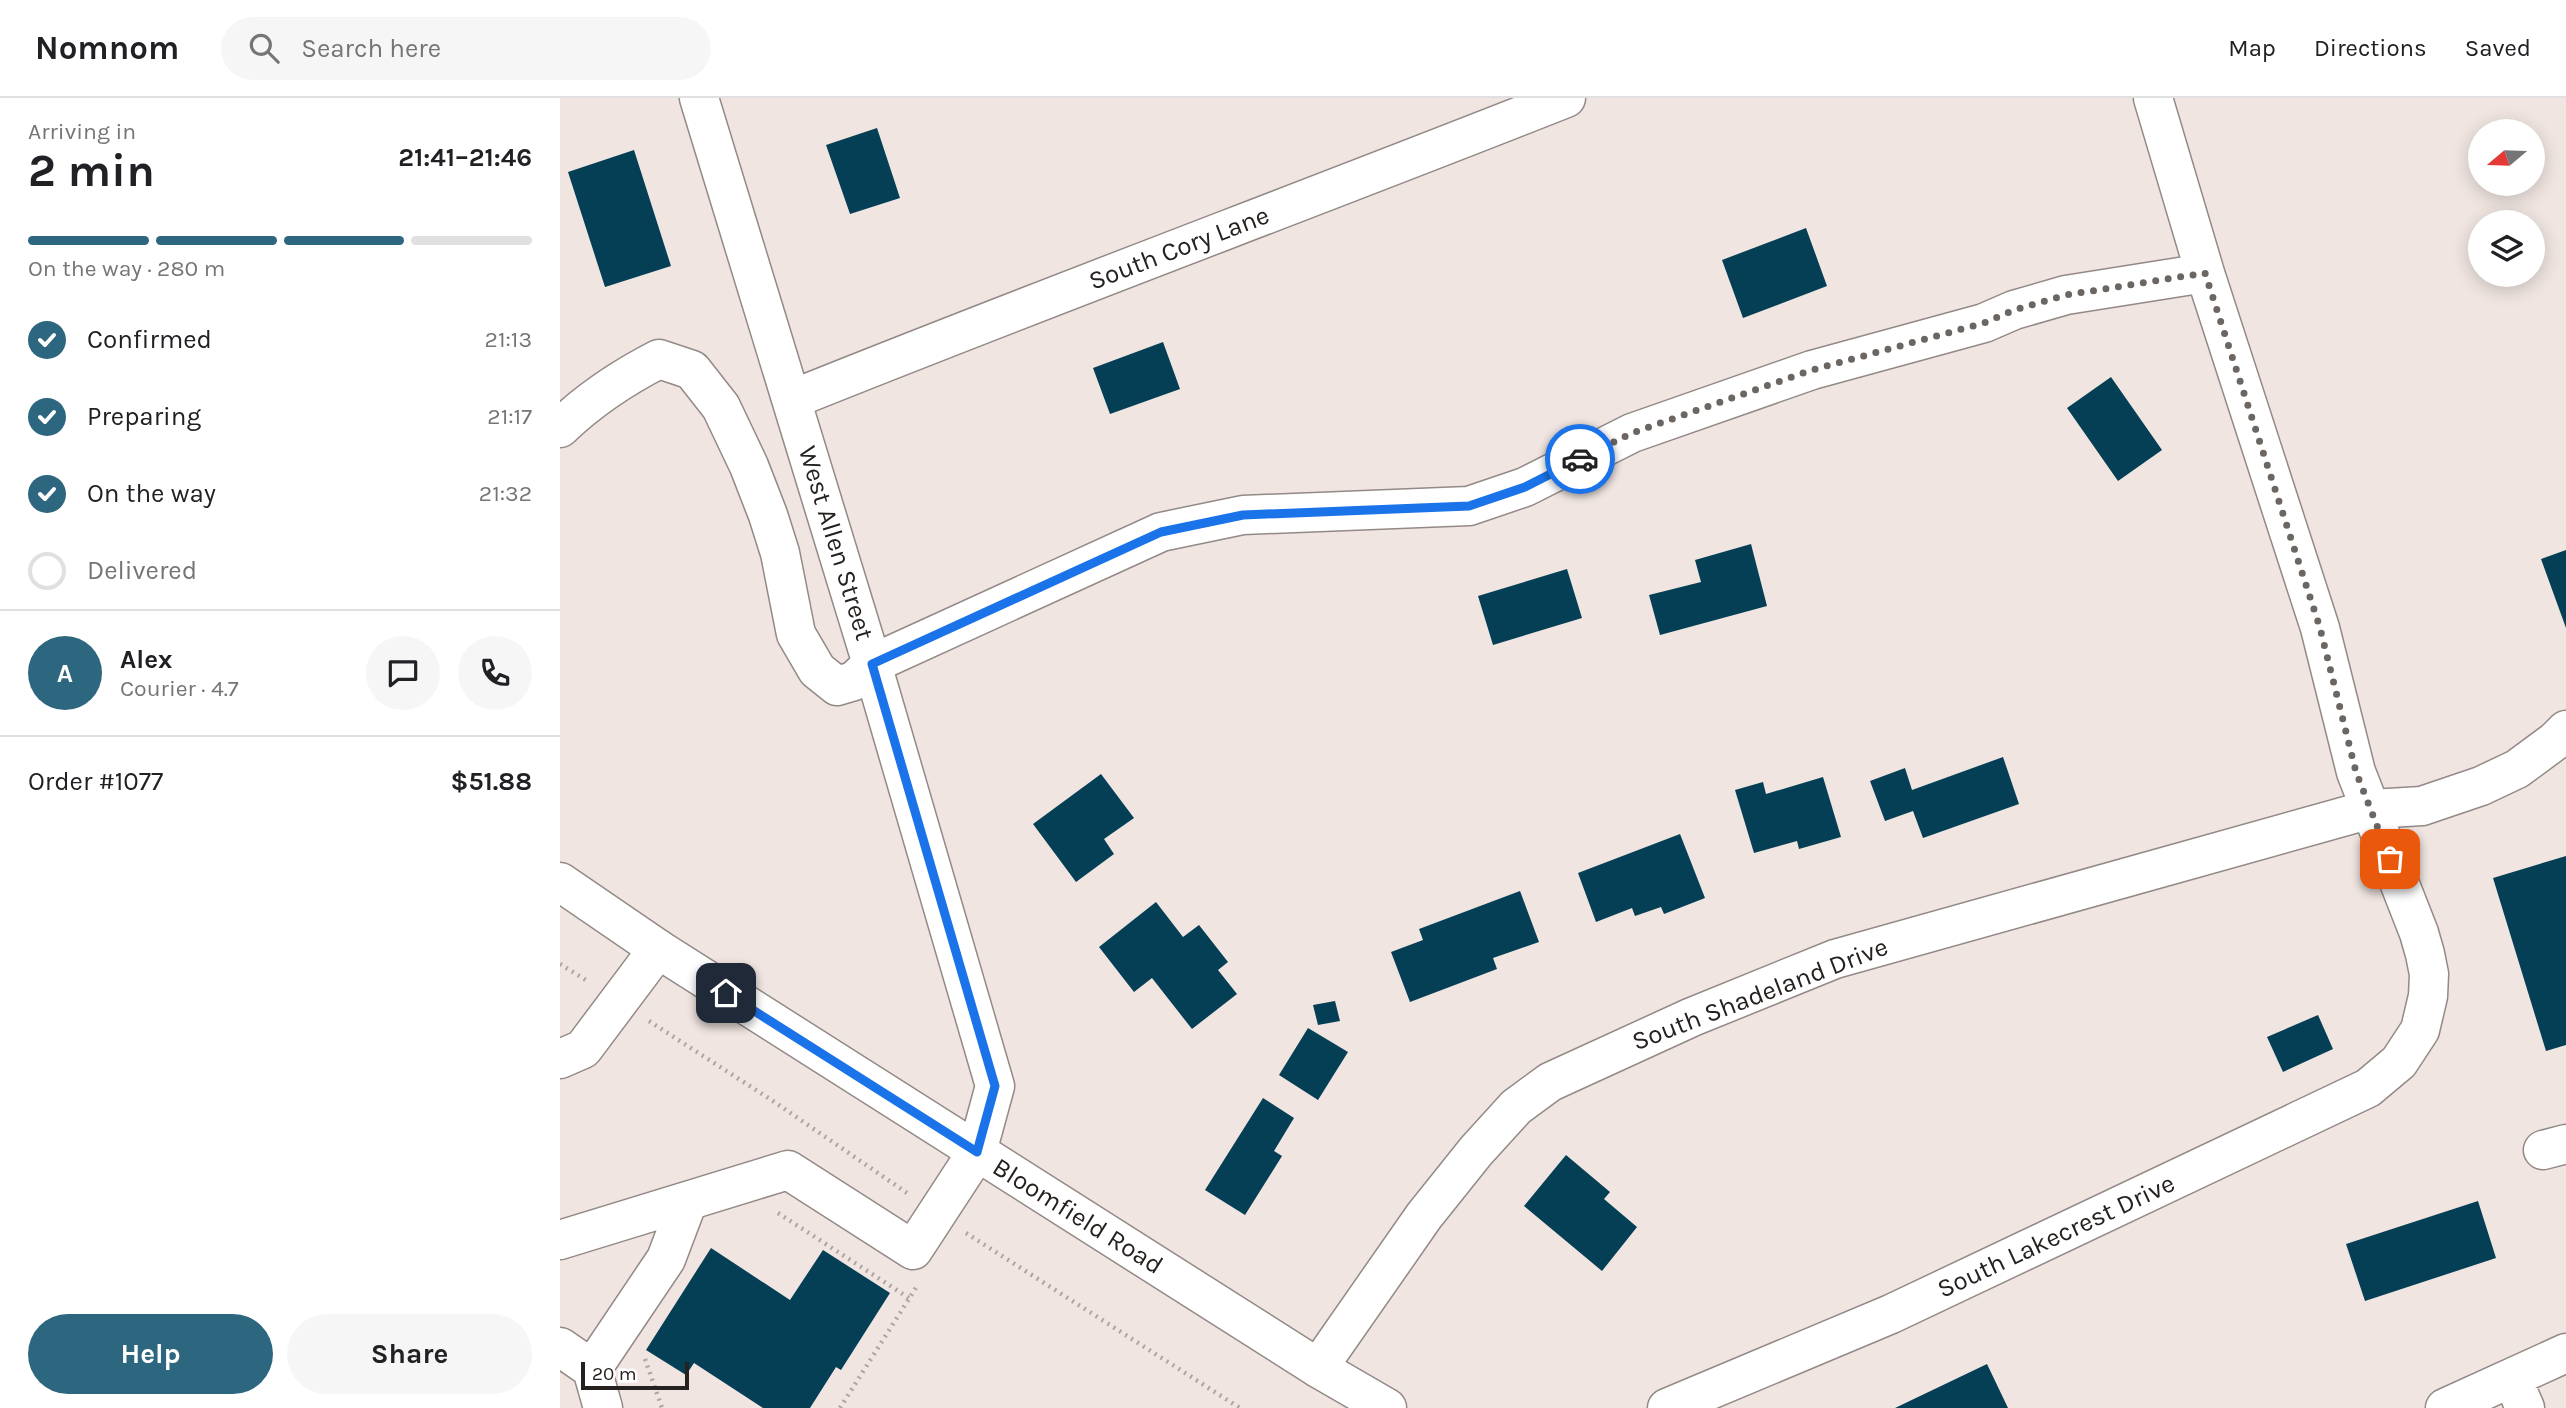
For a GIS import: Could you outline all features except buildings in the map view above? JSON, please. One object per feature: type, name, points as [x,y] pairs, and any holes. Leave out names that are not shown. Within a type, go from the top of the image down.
[{"type":"street","name":"West Allen Street","points":[[699,98],[793,399],[995,1086],[977,1152],[913,1250],[788,1170],[737,1185]]},
{"type":"street","name":"South Cory Lane","points":[[793,399],[1007,313],[1294,205],[1566,98]]},
{"type":"street","points":[[2153,98],[2205,273],[2320,628],[2356,772],[2371,809]]},
{"type":"street","points":[[560,428],[596,396],[624,377],[659,359],[692,370],[721,407],[750,466],[780,553],[796,634],[817,670],[837,686],[854,681],[872,664],[1161,532],[1243,515],[1469,506],[1525,487],[1632,433],[1812,370],[1984,323],[2014,310],[2066,295],[2205,273]]},
{"type":"street","name":"South Shadeland Drive","points":[[1318,1368],[1424,1216],[1476,1151],[1516,1107],[1550,1082],[1692,1017],[1835,959],[2371,809],[2421,806],[2481,786],[2517,769],[2566,730]]},
{"type":"street","name":"South Lakecrest Drive","points":[[1667,1408],[1891,1314],[2368,1088],[2399,1062],[2420,1030],[2428,996],[2429,974],[2425,954],[2371,809]]},
{"type":"street","name":"Bloomfield Road","points":[[560,882],[658,949],[977,1152],[1318,1368],[1387,1408]]},
{"type":"street","points":[[560,1059],[583,1049],[658,949]]},
{"type":"street","points":[[560,1240],[737,1185]]},
{"type":"street","points":[[592,1369],[666,1259],[688,1201]]},
{"type":"street","points":[[560,1347],[592,1369],[603,1408]]},
{"type":"street","points":[[2445,1408],[2518,1393],[2566,1353]]},
{"type":"path","points":[[560,964],[773,1101],[937,1214],[1240,1408]]},
{"type":"path","points":[[737,1185],[909,1298]]},
{"type":"path","points":[[840,1408],[922,1278]]},
{"type":"way so far","points":[[1580,459],[1632,433],[1812,370],[1984,323],[2014,310],[2066,295],[2205,273],[2320,628],[2356,772],[2390,859]]},
{"type":"route","points":[[726,993],[977,1152],[995,1086],[872,664],[1161,532],[1243,515],[1469,506],[1525,487],[1580,459]]}]
